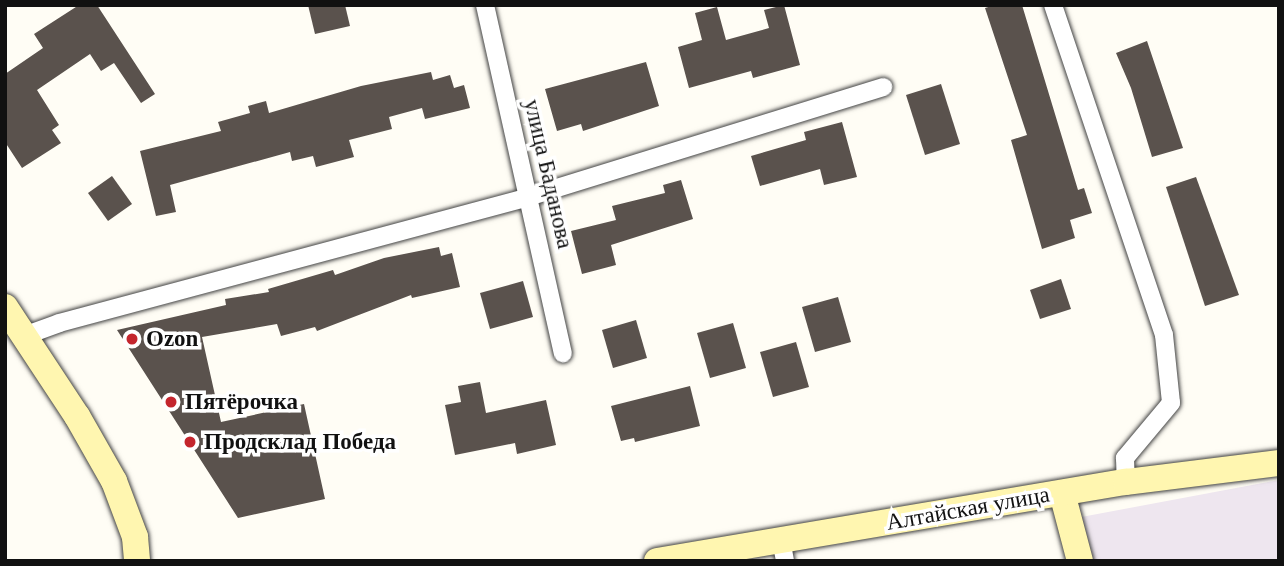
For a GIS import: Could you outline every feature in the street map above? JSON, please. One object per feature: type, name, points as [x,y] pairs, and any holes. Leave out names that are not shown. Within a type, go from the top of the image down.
[{"type":"main road","points":[[5,307],[77,416],[114,481],[135,537],[137,561]]},
{"type":"main road","name":"Алтайская улица","points":[[657,561],[783,551],[1062,493],[1126,482],[1279,463]]},
{"type":"main road","points":[[1062,493],[1080,561]]},
{"type":"street","name":"улица Баданова","points":[[485,5],[563,353]]},
{"type":"street","points":[[1053,5],[1164,335],[1171,403],[1125,458],[1126,482]]},
{"type":"street","points":[[24,336],[60,323],[528,197],[883,87]]},
{"type":"shaded area","points":[[1279,480],[1279,561],[1087,561],[1076,518]]},
{"type":"building","points":[[79,5],[97,5],[155,94],[141,103],[114,63],[101,71],[90,54],[37,90],[59,125],[52,130],[61,143],[22,168],[5,142],[5,74],[43,48],[34,34]]},
{"type":"building","points":[[308,5],[345,5],[350,26],[315,34]]},
{"type":"building","points":[[784,5],[800,65],[753,78],[751,71],[689,88],[678,47],[702,40],[695,13],[717,7],[726,40],[769,28],[764,10]]},
{"type":"building","points":[[995,5],[1022,5],[1078,190],[1084,188],[1092,213],[1070,220],[1075,238],[1042,249],[1011,140],[1027,135],[985,8]]},
{"type":"building","points":[[1147,41],[1183,148],[1152,157],[1131,88],[1116,53]]},
{"type":"building","points":[[646,62],[659,106],[583,131],[581,124],[557,131],[545,89]]},
{"type":"building","points":[[431,72],[433,80],[450,75],[454,88],[464,85],[470,108],[425,119],[422,108],[389,117],[392,129],[349,140],[354,157],[316,167],[313,156],[292,161],[290,152],[170,185],[176,212],[156,216],[140,151],[221,131],[218,122],[250,113],[248,106],[266,101],[269,113],[361,86]]},
{"type":"building","points":[[941,84],[960,144],[925,155],[906,95]]},
{"type":"building","points":[[842,122],[857,177],[824,185],[820,169],[760,186],[751,156],[806,140],[804,132]]},
{"type":"building","points":[[112,176],[132,204],[108,221],[88,193]]},
{"type":"building","points":[[1196,177],[1239,295],[1205,306],[1166,187]]},
{"type":"building","points":[[681,180],[693,219],[611,245],[616,265],[582,274],[571,231],[616,220],[612,206],[665,193],[663,185]]},
{"type":"building","points":[[439,247],[441,256],[452,253],[460,287],[412,298],[411,295],[317,331],[315,327],[281,336],[277,324],[202,337],[221,422],[304,404],[325,499],[238,518],[117,330],[226,305],[225,299],[269,292],[268,289],[333,270],[335,275],[384,258]]},
{"type":"building","points":[[1061,279],[1071,309],[1040,319],[1030,290]]},
{"type":"building","points":[[523,281],[533,317],[490,329],[480,293]]},
{"type":"building","points":[[838,297],[851,342],[815,352],[802,307]]},
{"type":"building","points":[[636,320],[647,358],[613,368],[602,330]]},
{"type":"building","points":[[733,323],[746,368],[710,378],[697,333]]},
{"type":"building","points":[[796,342],[809,387],[773,397],[760,352]]},
{"type":"building","points":[[480,382],[486,413],[546,400],[556,445],[517,454],[515,443],[455,455],[445,405],[461,402],[458,386]]},
{"type":"building","points":[[690,386],[700,426],[635,442],[634,438],[621,441],[611,406]]},
{"type":"place","name":"Ozon","points":[[132,339]]},
{"type":"place","name":"Пятёрочка","points":[[171,402]]},
{"type":"place","name":"Продсклад Победа","points":[[190,442]]}]
